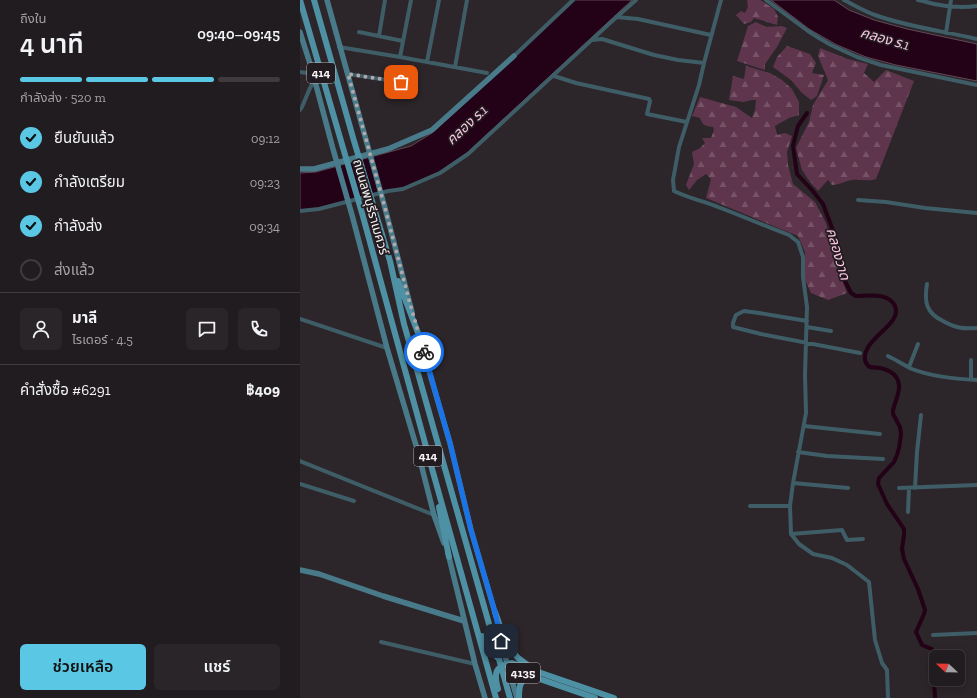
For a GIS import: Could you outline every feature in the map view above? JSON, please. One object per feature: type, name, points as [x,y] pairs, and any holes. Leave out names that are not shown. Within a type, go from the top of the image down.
[{"type":"main road","name":"ถนนลพบุรีราเมศวร์","points":[[300,0],[362,213],[496,698]]},
{"type":"main road","name":"ถนนลพบุรีราเมศวร์","points":[[314,0],[390,261],[404,324],[510,698]]},
{"type":"main road","name":"414","points":[[327,0],[450,443],[471,530],[495,612],[506,664],[518,698]]},
{"type":"main road","name":"414","points":[[300,32],[352,215],[387,348],[418,452],[434,515],[449,557],[464,621],[485,698]]},
{"type":"main road","points":[[300,169],[314,169],[388,149],[432,130],[514,56]]},
{"type":"main road","points":[[390,261],[420,338]]},
{"type":"main road","points":[[393,327],[404,324]]},
{"type":"main road","points":[[431,465],[449,557]]},
{"type":"main road","points":[[300,570],[319,574],[464,621]]},
{"type":"main road","points":[[495,612],[506,643],[511,651],[537,674],[523,680],[519,688],[518,698]]},
{"type":"main road","name":"4135","points":[[476,624],[490,650],[506,664],[528,675],[537,674],[614,698]]},
{"type":"main road","name":"4135","points":[[500,698],[495,677],[496,672],[500,667],[506,664]]},
{"type":"main road","name":"4135","points":[[537,674],[594,698]]},
{"type":"street","points":[[380,36],[385,0]]},
{"type":"street","points":[[400,57],[411,0]]},
{"type":"street","points":[[427,62],[439,0]]},
{"type":"street","points":[[455,66],[467,0]]},
{"type":"street","points":[[514,56],[573,0]]},
{"type":"street","points":[[300,211],[320,209],[403,188],[440,173],[468,154],[636,0]]},
{"type":"street","points":[[721,0],[699,85],[679,148],[673,180],[674,191],[725,209],[789,235],[798,242],[803,257],[803,277],[807,307],[805,375],[806,413],[798,452],[790,506],[791,534],[799,544],[813,554],[832,558],[847,565],[869,582],[875,640],[882,663],[887,670],[888,698]]},
{"type":"street","points":[[766,0],[813,34],[831,45],[857,57],[881,64],[977,85]]},
{"type":"street","points":[[844,0],[886,19],[977,39]]},
{"type":"street","points":[[922,0],[933,4],[951,6],[977,6]]},
{"type":"street","points":[[946,33],[951,0]]},
{"type":"street","points":[[616,18],[638,19],[712,35]]},
{"type":"street","points":[[359,32],[403,41]]},
{"type":"street","points":[[592,40],[602,39],[654,55],[704,63]]},
{"type":"street","points":[[339,47],[455,66],[487,73]]},
{"type":"street","points":[[300,72],[307,73],[312,70]]},
{"type":"street","points":[[348,74],[413,84]]},
{"type":"street","points":[[554,76],[576,83],[649,99],[650,101],[647,114],[687,122]]},
{"type":"street","points":[[300,110],[314,81]]},
{"type":"street","points":[[858,200],[977,213]]},
{"type":"street","points":[[927,284],[926,304],[933,315],[955,327],[968,329],[977,328]]},
{"type":"street","points":[[807,321],[759,312],[744,311],[736,315],[733,327],[767,336],[860,353]]},
{"type":"street","points":[[300,319],[387,348]]},
{"type":"street","points":[[807,327],[831,331]]},
{"type":"street","points":[[909,367],[918,344]]},
{"type":"street","points":[[888,356],[920,371],[950,378],[977,380]]},
{"type":"street","points":[[971,360],[971,380]]},
{"type":"street","points":[[915,488],[920,415]]},
{"type":"street","points":[[804,426],[880,434]]},
{"type":"street","points":[[798,452],[827,456],[883,459]]},
{"type":"street","points":[[300,461],[434,515]]},
{"type":"street","points":[[793,483],[848,488]]},
{"type":"street","points":[[300,484],[354,501]]},
{"type":"street","points":[[899,488],[977,485]]},
{"type":"street","points":[[908,488],[908,512]]},
{"type":"street","points":[[750,506],[790,506]]},
{"type":"street","points":[[791,534],[842,530],[847,540],[863,539]]},
{"type":"street","points":[[933,635],[977,633]]},
{"type":"street","points":[[381,642],[475,664]]},
{"type":"green space","points":[[747,0],[760,0],[774,9],[778,17],[777,25],[754,18],[751,22],[744,24],[736,15],[741,11],[745,13],[748,7]]},
{"type":"green space","points":[[756,22],[766,27],[782,26],[787,28],[777,47],[765,64],[765,70],[737,61],[748,26]]},
{"type":"green space","points":[[787,46],[810,54],[816,63],[812,73],[824,75],[817,96],[811,100],[802,93],[791,80],[773,67],[777,57]]},
{"type":"green space","points":[[820,48],[848,59],[868,64],[864,73],[874,82],[886,70],[914,81],[876,179],[852,180],[832,185],[828,180],[818,191],[802,170],[796,148],[809,122],[813,105],[828,80],[818,56]]},
{"type":"green space","points":[[746,66],[770,73],[782,80],[792,89],[799,102],[799,115],[789,118],[775,126],[777,135],[785,133],[792,136],[787,152],[788,165],[793,184],[815,202],[826,223],[838,270],[847,293],[828,300],[811,293],[805,280],[805,252],[798,236],[706,198],[711,179],[706,174],[697,180],[689,190],[686,185],[694,164],[692,152],[700,148],[705,143],[702,138],[711,138],[714,130],[713,127],[704,125],[700,118],[692,116],[700,97],[736,107],[752,118],[756,100],[743,102],[729,100],[733,76],[744,79]]},
{"type":"water","name":"คลอง ร.1","points":[[575,0],[632,0],[466,154],[439,172],[405,187],[319,208],[300,210],[300,173],[316,172],[411,146],[432,133]]},
{"type":"water","name":"คลอง ร.1","points":[[771,0],[834,0],[849,10],[874,20],[907,29],[977,44],[977,81],[896,65],[866,57],[837,45],[809,29]]},
{"type":"waterway","name":"คลองวาด","points":[[807,113],[798,126],[793,146],[797,174],[823,204],[835,236],[842,262],[843,277],[851,293],[856,296],[872,295],[883,297],[888,299],[895,306],[896,313],[893,319],[870,345],[866,352],[865,360],[869,367],[879,368],[890,372],[897,378],[899,385],[899,392],[893,411],[893,414],[900,427],[901,434],[899,448],[894,462],[879,478],[878,484],[887,504],[904,529],[902,549],[904,559],[918,589],[925,610],[916,632],[922,645],[932,649],[935,698]]},
{"type":"way so far","points":[[401,82],[348,74],[424,352]]},
{"type":"route","points":[[424,352],[450,443],[471,530],[495,612],[501,641]]}]
